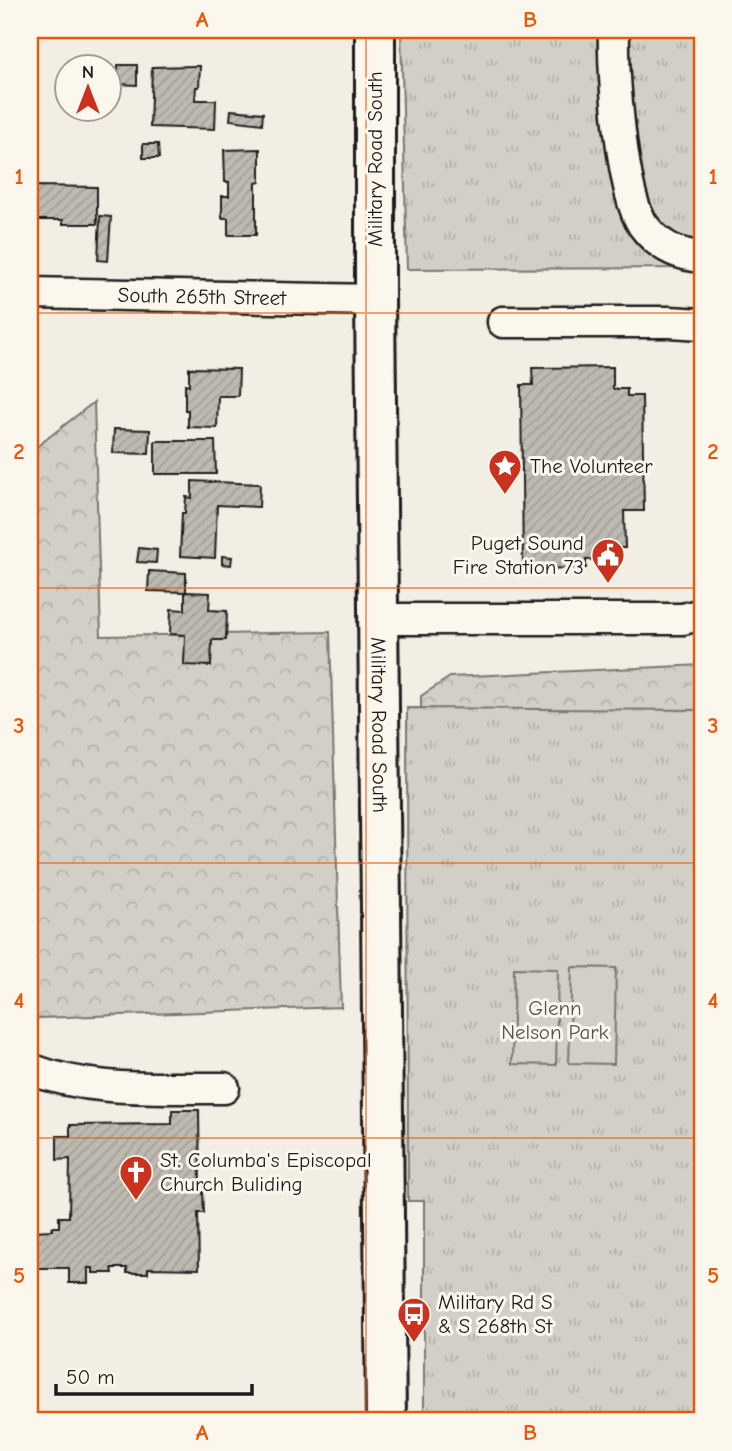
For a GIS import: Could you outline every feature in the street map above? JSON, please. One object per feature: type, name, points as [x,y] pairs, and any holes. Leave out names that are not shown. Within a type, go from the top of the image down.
[{"type":"main road","name":"Military Road South","points":[[375,30],[375,300],[387,1421]]},
{"type":"street","points":[[614,30],[625,163],[636,210],[653,238],[680,254],[702,257]]},
{"type":"street","name":"South 265th Street","points":[[30,293],[375,300]]},
{"type":"street","points":[[503,322],[670,321],[702,324]]},
{"type":"street","points":[[379,619],[683,619],[702,614]]},
{"type":"street","points":[[30,1069],[61,1080],[96,1086],[224,1088]]},
{"type":"green space","points":[[401,30],[702,30],[702,268],[407,269]]},
{"type":"green space","points":[[94,402],[101,636],[330,632],[341,1007],[39,1018],[30,1021],[30,452]]},
{"type":"green space","points":[[702,665],[702,868],[421,875],[421,696],[450,677]]},
{"type":"green space","name":"Glenn Nelson Park","points":[[407,708],[702,710],[702,1421],[424,1419],[424,1201],[408,1201]]},
{"type":"green space","points":[[572,967],[616,968],[614,1064],[569,1063]]},
{"type":"green space","points":[[514,968],[558,969],[556,1065],[512,1064]]},
{"type":"building","points":[[122,65],[137,65],[137,85],[122,84]]},
{"type":"building","points":[[200,66],[195,100],[216,100],[215,129],[150,127],[152,67]]},
{"type":"building","points":[[231,110],[263,113],[262,124],[230,120]]},
{"type":"building","points":[[143,144],[158,144],[159,158],[143,158]]},
{"type":"building","points":[[260,149],[260,182],[256,183],[256,235],[228,235],[228,218],[222,218],[222,196],[229,196],[229,182],[225,182],[224,150]]},
{"type":"building","points":[[34,186],[97,187],[97,224],[63,224],[63,220],[33,220]]},
{"type":"building","points":[[100,216],[111,217],[108,261],[98,260]]},
{"type":"building","points":[[613,367],[613,389],[627,389],[627,396],[642,396],[644,511],[624,511],[625,548],[616,548],[616,559],[586,560],[586,568],[523,569],[521,385],[533,385],[532,368]]},
{"type":"building","points":[[189,368],[239,369],[238,396],[218,396],[217,428],[188,427],[185,384],[189,385]]},
{"type":"building","points":[[114,429],[150,430],[149,454],[113,453]]},
{"type":"building","points":[[155,441],[215,441],[216,474],[155,474]]},
{"type":"building","points":[[192,481],[260,484],[259,507],[217,505],[215,558],[180,556],[182,513],[185,513],[186,497],[192,498]]},
{"type":"building","points":[[139,548],[157,550],[156,563],[137,562]]},
{"type":"building","points":[[222,556],[232,557],[231,565],[222,564]]},
{"type":"building","points":[[149,571],[186,573],[186,592],[148,591]]},
{"type":"building","points":[[185,592],[210,593],[209,610],[227,611],[226,640],[212,640],[211,666],[184,665],[185,635],[170,634],[171,609],[185,610]]},
{"type":"building","name":"St. Columba's Episcopal Church Buliding","points":[[172,1110],[199,1110],[200,1192],[203,1192],[204,1213],[198,1213],[199,1269],[148,1268],[148,1273],[127,1273],[127,1268],[112,1268],[113,1273],[93,1273],[93,1268],[88,1268],[88,1283],[69,1283],[69,1268],[33,1268],[32,1231],[52,1230],[52,1227],[59,1227],[59,1217],[69,1217],[70,1159],[57,1160],[57,1136],[70,1136],[70,1125],[172,1124]]},
{"type":"place","name":"The Volunteer","points":[[505,496]]},
{"type":"place","name":"Puget Sound Fire Station 73","points":[[608,585]]},
{"type":"place","name":"St. Columba's Episcopal Church Buliding","points":[[136,1202]]},
{"type":"place","name":"Military Rd S & S 268th St","points":[[414,1344]]}]
